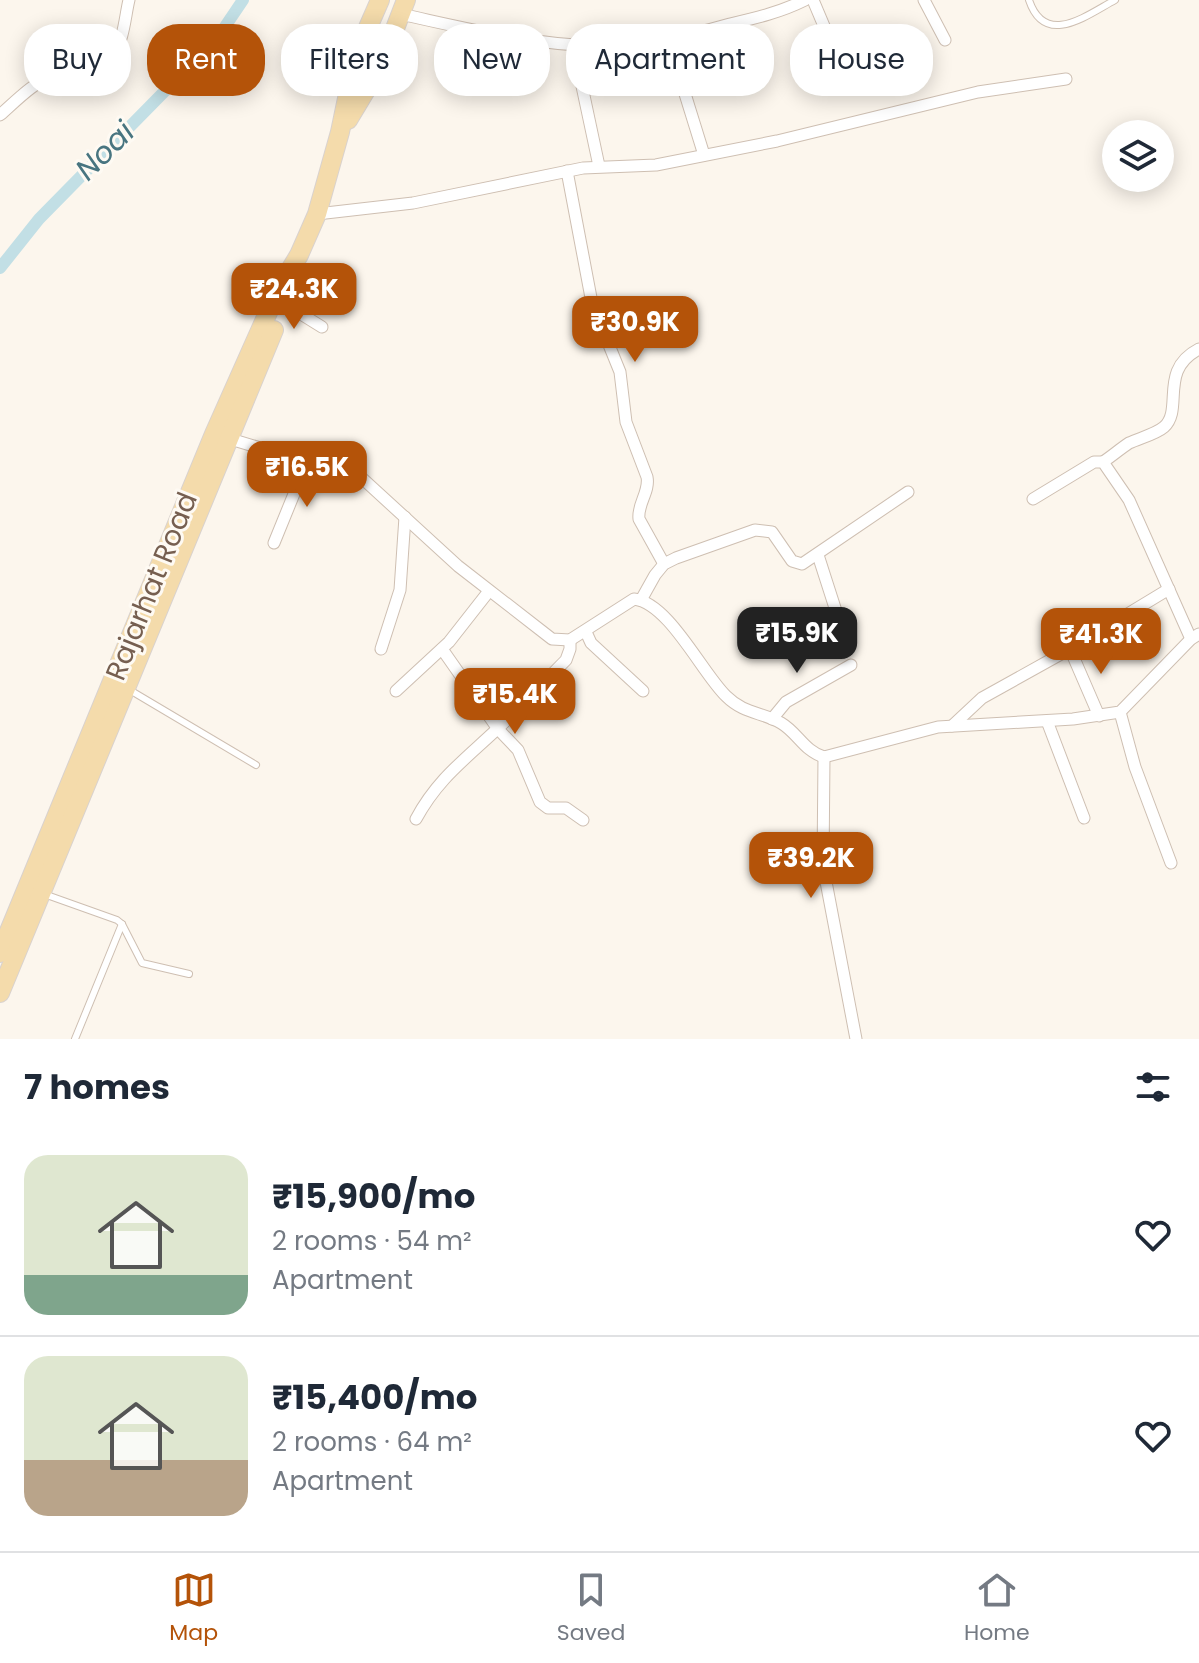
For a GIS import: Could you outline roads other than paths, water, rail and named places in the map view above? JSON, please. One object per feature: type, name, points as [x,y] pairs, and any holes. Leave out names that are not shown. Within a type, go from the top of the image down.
[{"type":"main road","points":[[340,132],[356,55],[380,0]]},
{"type":"main road","points":[[340,132],[381,65],[403,7]]},
{"type":"main road","name":"Rajarhat Road","points":[[0,953],[214,434],[278,290],[299,255],[317,214],[340,132]]},
{"type":"main road","points":[[0,993],[292,287],[299,255]]},
{"type":"street","points":[[0,115],[44,80],[103,62],[119,42],[129,0]]},
{"type":"street","points":[[729,24],[781,11],[805,0]]},
{"type":"street","points":[[813,0],[823,24]]},
{"type":"street","points":[[924,0],[945,40]]},
{"type":"street","points":[[403,7],[507,37],[566,43]]},
{"type":"street","points":[[317,214],[413,203],[599,166],[656,165],[806,134],[978,92],[1066,79]]},
{"type":"street","points":[[584,96],[599,166]]},
{"type":"street","points":[[686,96],[704,155]]},
{"type":"street","points":[[567,171],[592,303],[620,372],[626,422],[649,485],[638,512],[639,519],[664,564]]},
{"type":"street","points":[[285,304],[322,327]]},
{"type":"street","points":[[1033,499],[1094,462],[1103,462],[1128,444],[1163,428],[1170,417],[1177,372],[1183,361],[1199,349]]},
{"type":"street","points":[[227,438],[363,479],[458,566],[552,639],[570,640],[628,601],[641,600],[671,624],[728,698],[748,712],[772,719],[787,728],[806,748],[824,757],[926,729],[1047,721],[1120,712],[1195,637],[1169,589],[1129,500],[1103,462]]},
{"type":"street","points":[[274,543],[307,462]]},
{"type":"street","points":[[641,600],[664,564],[755,530],[772,532],[795,563],[802,564],[908,492]]},
{"type":"street","points":[[381,649],[400,590],[405,517]]},
{"type":"street","points":[[818,555],[836,611]]},
{"type":"street","points":[[952,726],[982,698],[1169,589]]},
{"type":"street","points":[[396,691],[442,649],[489,591]]},
{"type":"street","points":[[586,632],[591,643],[643,691]]},
{"type":"street","points":[[416,819],[442,779],[498,729],[566,660],[570,640]]},
{"type":"street","points":[[442,649],[498,729],[518,750],[544,807],[566,808],[583,820]]},
{"type":"street","points":[[1070,649],[1099,716]]},
{"type":"street","points":[[772,719],[786,702],[851,665]]},
{"type":"street","points":[[1120,712],[1135,767],[1171,863]]},
{"type":"street","points":[[1047,721],[1084,818]]},
{"type":"street","points":[[824,757],[823,866],[856,1039]]},
{"type":"lane","points":[[1029,0],[1036,15],[1046,23],[1057,26],[1067,26],[1115,0]]},
{"type":"lane","points":[[125,688],[256,765]]},
{"type":"lane","points":[[41,893],[111,917],[122,924],[142,963],[189,974]]},
{"type":"lane","points":[[75,1039],[122,924]]},
{"type":"waterway","name":"Noai","points":[[0,268],[39,219],[218,37],[243,0]]}]
